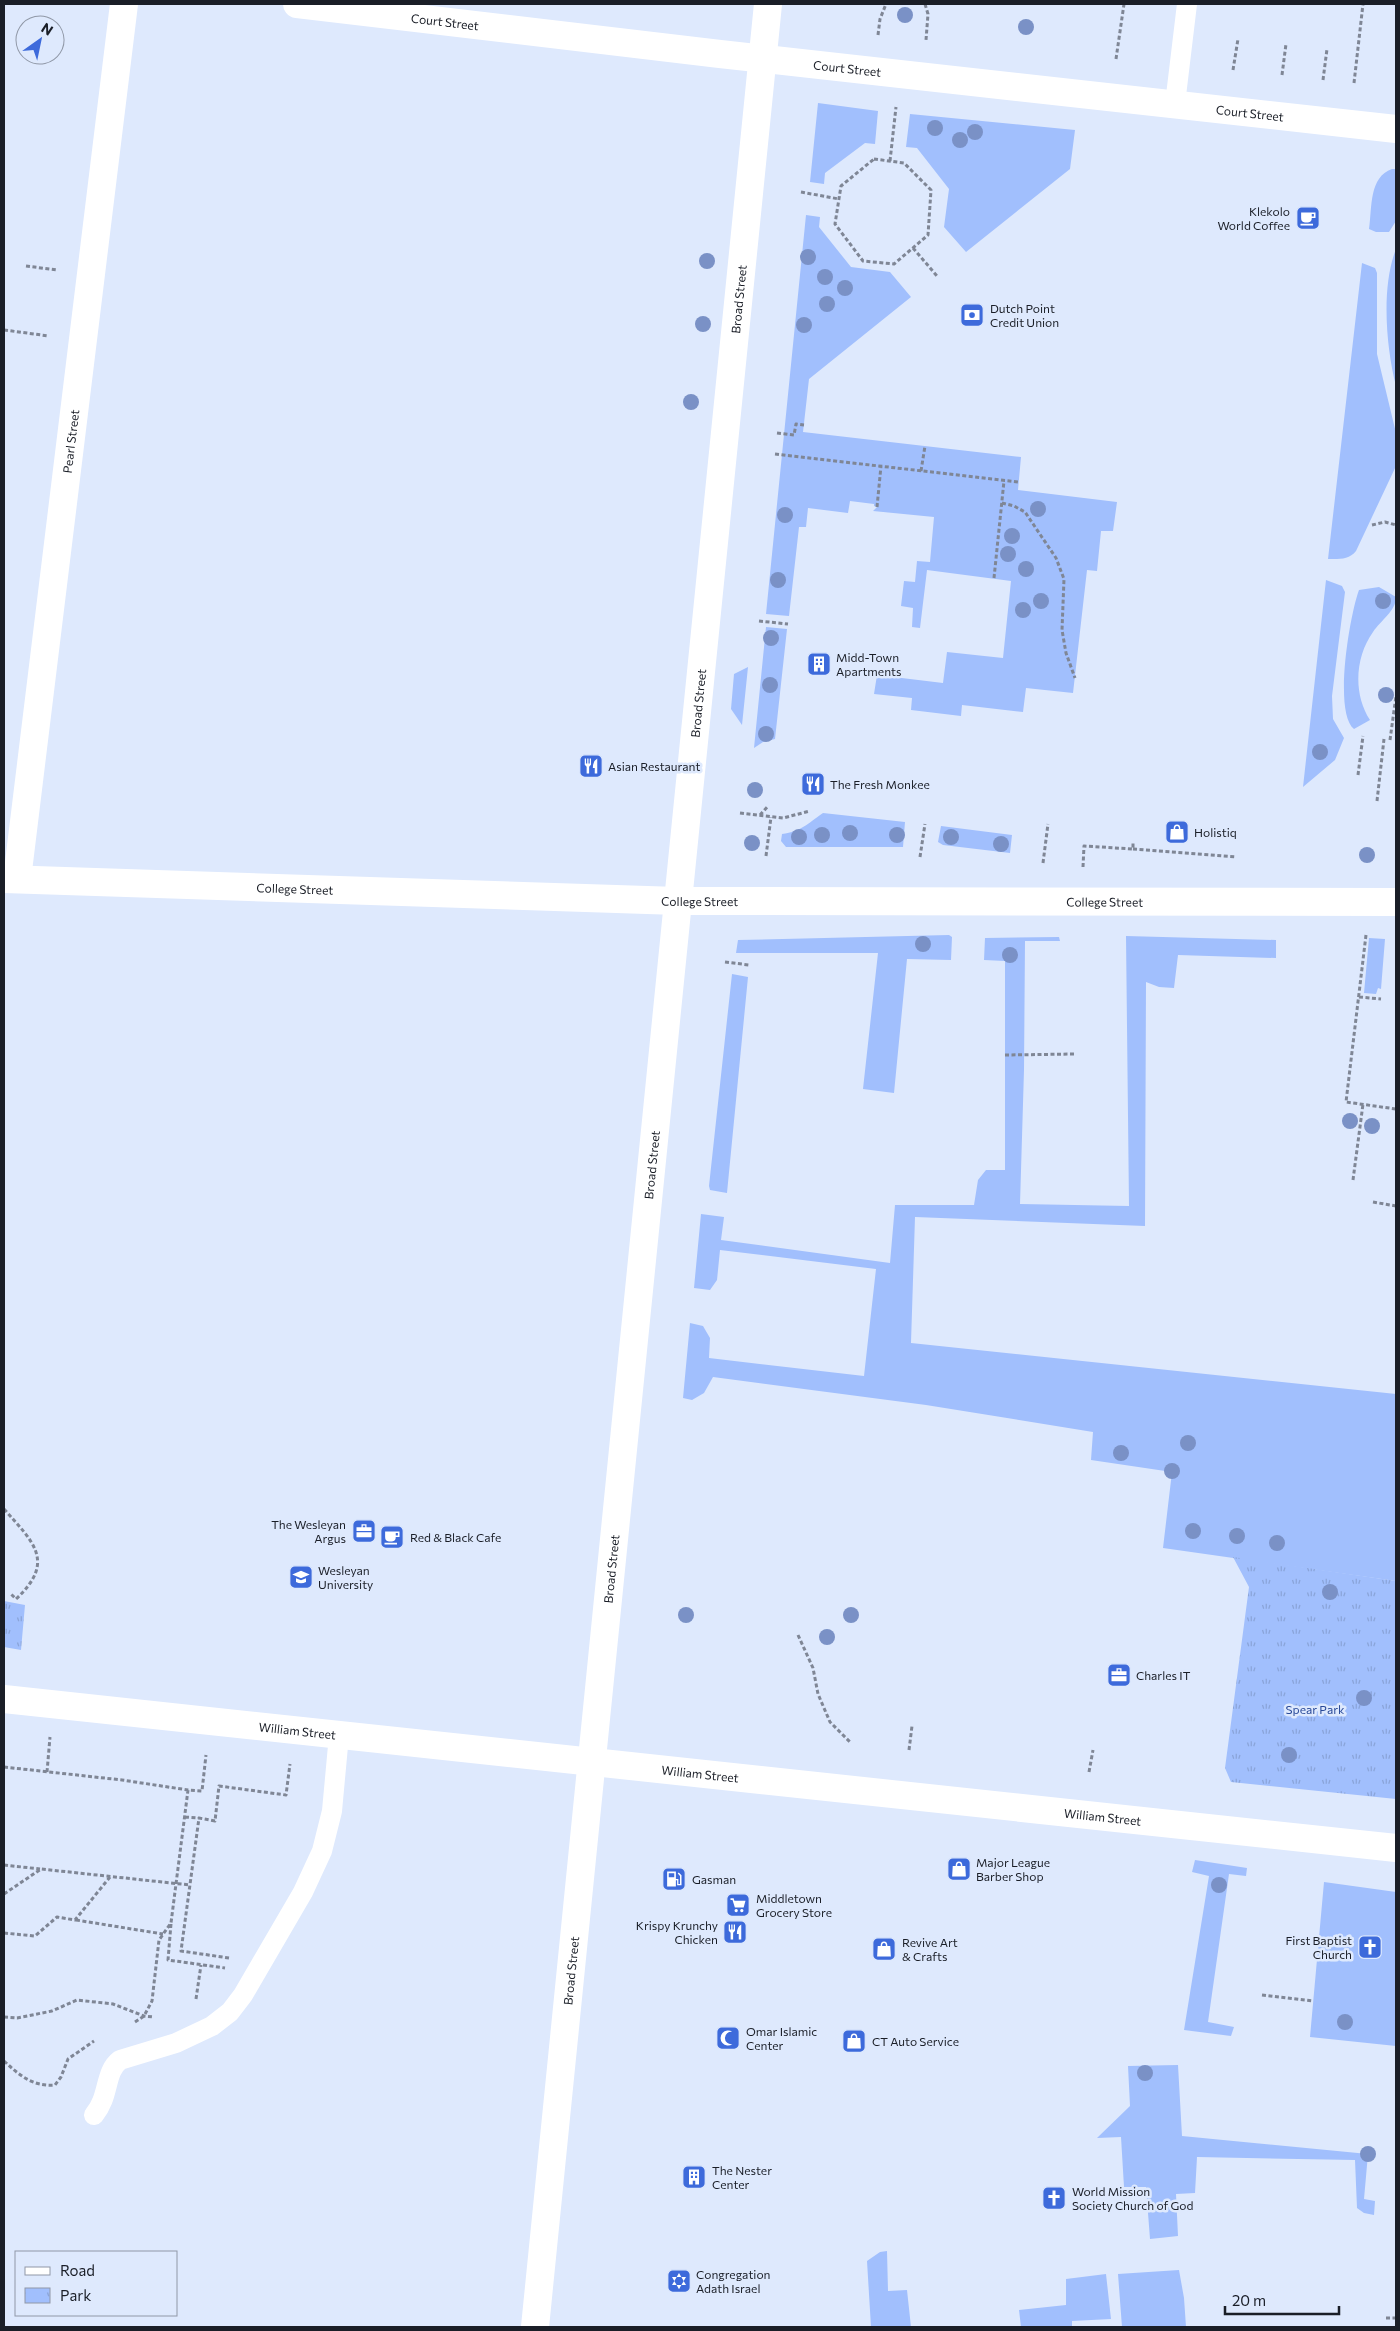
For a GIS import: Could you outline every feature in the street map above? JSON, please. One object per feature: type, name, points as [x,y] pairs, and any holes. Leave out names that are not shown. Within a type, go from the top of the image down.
[{"type":"street","name":"Pearl Street","points":[[10,879],[124,4]]},
{"type":"street","name":"Court Street","points":[[297,4],[1396,129]]},
{"type":"street","name":"Broad Street","points":[[535,2327],[768,4]]},
{"type":"street","name":"College Street","points":[[10,879],[678,901],[1396,902]]},
{"type":"street","name":"William Street","points":[[4,1699],[1396,1848]]},
{"type":"lane","points":[[1175,104],[1187,4]]},
{"type":"lane","points":[[94,2115],[106,2096],[110,2072],[120,2060],[176,2043],[212,2026],[230,2012],[243,1995],[303,1892],[322,1851],[332,1811],[339,1735]]},
{"type":"path","points":[[878,35],[880,18],[886,4]]},
{"type":"path","points":[[925,4],[928,14],[926,40]]},
{"type":"path","points":[[1116,59],[1124,4]]},
{"type":"path","points":[[1354,84],[1363,4]]},
{"type":"path","points":[[1233,70],[1238,39]]},
{"type":"path","points":[[1282,75],[1286,44]]},
{"type":"path","points":[[1323,80],[1327,49]]},
{"type":"path","points":[[890,161],[896,102]]},
{"type":"path","points":[[874,160],[904,162],[931,190],[928,236],[894,264],[863,261],[835,224],[839,198],[841,186],[874,160]]},
{"type":"path","points":[[801,192],[839,198]]},
{"type":"path","points":[[913,248],[937,276]]},
{"type":"path","points":[[26,266],[58,270]]},
{"type":"path","points":[[4,330],[50,336]]},
{"type":"path","points":[[778,432],[794,435],[796,424],[804,425]]},
{"type":"path","points":[[921,471],[925,446]]},
{"type":"path","points":[[775,454],[1018,482]]},
{"type":"path","points":[[877,507],[881,466]]},
{"type":"path","points":[[994,578],[1004,481]]},
{"type":"path","points":[[1002,504],[1014,506],[1025,512],[1056,558],[1064,579],[1062,630],[1066,653],[1075,678]]},
{"type":"path","points":[[1372,525],[1385,522],[1396,525]]},
{"type":"path","points":[[759,621],[788,624]]},
{"type":"path","points":[[1390,740],[1396,696]]},
{"type":"path","points":[[1358,775],[1363,736]]},
{"type":"path","points":[[1377,801],[1384,739]]},
{"type":"path","points":[[760,816],[768,806]]},
{"type":"path","points":[[740,813],[783,818],[810,811]]},
{"type":"path","points":[[766,856],[771,817]]},
{"type":"path","points":[[920,857],[925,824]]},
{"type":"path","points":[[1043,863],[1048,824]]},
{"type":"path","points":[[1133,841],[1133,849]]},
{"type":"path","points":[[1161,851],[1162,844]]},
{"type":"path","points":[[1083,867],[1084,846],[1236,857]]},
{"type":"path","points":[[1367,929],[1346,1102],[1396,1109]]},
{"type":"path","points":[[725,962],[749,965]]},
{"type":"path","points":[[1359,997],[1381,999]]},
{"type":"path","points":[[1005,1055],[1076,1054]]},
{"type":"path","points":[[1353,1180],[1363,1104]]},
{"type":"path","points":[[1373,1202],[1396,1206]]},
{"type":"path","points":[[4,1509],[33,1543],[38,1559],[35,1574],[24,1592],[16,1599],[10,1593]]},
{"type":"path","points":[[798,1635],[813,1668],[818,1694],[830,1722],[851,1743]]},
{"type":"path","points":[[909,1750],[912,1726]]},
{"type":"path","points":[[47,1772],[50,1734]]},
{"type":"path","points":[[1090,1772],[1093,1750]]},
{"type":"path","points":[[4,1767],[202,1791],[207,1752]]},
{"type":"path","points":[[185,1817],[215,1821],[219,1786],[286,1795],[290,1761]]},
{"type":"path","points":[[188,1790],[168,1960],[234,1969]]},
{"type":"path","points":[[199,1818],[182,1951],[233,1958]]},
{"type":"path","points":[[4,1865],[190,1885]]},
{"type":"path","points":[[4,1894],[41,1869]]},
{"type":"path","points":[[75,1920],[111,1876]]},
{"type":"path","points":[[4,1933],[35,1936],[57,1917],[164,1934]]},
{"type":"path","points":[[130,2025],[144,2016],[152,2001],[159,1940],[171,1923]]},
{"type":"path","points":[[195,2008],[201,1965]]},
{"type":"path","points":[[1262,1995],[1313,2002]]},
{"type":"path","points":[[4,2016],[17,2018],[43,2012],[77,2000],[113,2004],[144,2016]]},
{"type":"path","points":[[4,2061],[23,2078],[44,2086],[55,2085],[61,2077],[68,2059],[101,2036]]},
{"type":"path","points":[[1386,2318],[1396,2318]]},
{"type":"green space","points":[[818,103],[878,111],[875,144],[865,143],[825,173],[824,184],[810,182]]},
{"type":"green space","points":[[910,114],[1075,130],[1070,169],[966,252],[944,227],[949,189],[917,148],[906,147]]},
{"type":"green space","points":[[1396,169],[1396,221],[1389,232],[1376,232],[1369,229],[1375,186],[1385,173]]},
{"type":"green space","points":[[806,215],[820,217],[819,227],[851,267],[890,272],[911,297],[809,379],[803,432],[1021,457],[1018,490],[1117,502],[1113,531],[1101,531],[1097,571],[1087,570],[1073,693],[1026,688],[1023,712],[962,705],[961,716],[911,710],[912,698],[874,694],[877,675],[943,683],[947,652],[1003,658],[1011,581],[927,570],[920,628],[912,627],[913,608],[901,606],[904,581],[915,582],[917,561],[930,562],[934,517],[873,511],[877,507],[874,504],[850,501],[848,513],[808,508],[806,527],[799,527],[789,616],[766,614]]},
{"type":"green space","points":[[1396,249],[1396,386],[1388,336],[1387,299],[1391,264]]},
{"type":"green space","points":[[1362,263],[1375,268],[1377,273],[1377,354],[1396,433],[1396,466],[1356,551],[1340,559],[1328,559]]},
{"type":"green space","points":[[1326,580],[1342,586],[1345,592],[1332,696],[1333,719],[1344,738],[1335,760],[1303,787]]},
{"type":"green space","points":[[1379,587],[1396,597],[1394,607],[1373,632],[1363,653],[1358,676],[1359,687],[1361,699],[1370,720],[1354,729],[1348,719],[1344,684],[1351,619],[1359,590]]},
{"type":"green space","points":[[766,627],[787,629],[775,739],[763,742],[754,748]]},
{"type":"green space","points":[[748,667],[742,725],[731,709],[734,674]]},
{"type":"green space","points":[[823,813],[905,822],[903,847],[786,847],[781,841],[782,834],[800,829]]},
{"type":"green space","points":[[941,826],[1012,835],[1010,853],[943,845],[938,842]]},
{"type":"green space","points":[[949,935],[952,937],[951,960],[907,959],[894,1093],[863,1089],[878,953],[736,953],[738,940]]},
{"type":"green space","points":[[1126,936],[1276,940],[1276,958],[1178,955],[1174,988],[1159,987],[1146,982],[1145,1226],[915,1217],[911,1343],[1396,1394],[1396,1581],[1163,1548],[1172,1472],[1091,1460],[1093,1432],[926,1405],[713,1377],[704,1393],[692,1400],[683,1398],[690,1323],[703,1326],[710,1338],[709,1358],[864,1376],[876,1269],[720,1250],[717,1280],[710,1290],[694,1288],[701,1214],[724,1217],[721,1240],[890,1263],[895,1205],[974,1205],[978,1180],[986,1170],[1005,1170],[1005,961],[984,960],[985,938],[1059,937],[1060,941],[1025,941],[1020,1204],[1129,1206]]},
{"type":"green space","points":[[1369,938],[1385,939],[1381,989],[1378,988],[1376,994],[1364,993]]},
{"type":"green space","points":[[732,974],[748,977],[727,1193],[710,1190],[709,1186]]},
{"type":"green space","name":"Spear Park","points":[[1233,1557],[1396,1581],[1396,1799],[1231,1782],[1225,1768],[1249,1587]]},
{"type":"green space","points":[[4,1601],[25,1605],[21,1650],[4,1647]]},
{"type":"green space","points":[[1195,1860],[1247,1868],[1246,1876],[1229,1874],[1208,2022],[1234,2027],[1231,2036],[1184,2030],[1209,1876],[1192,1872]]},
{"type":"green space","points":[[1324,1882],[1396,1892],[1396,2046],[1310,2037]]},
{"type":"green space","points":[[1178,2065],[1182,2136],[1368,2154],[1364,2199],[1375,2201],[1374,2215],[1364,2213],[1357,2208],[1355,2160],[1197,2157],[1195,2193],[1176,2194],[1178,2236],[1150,2239],[1146,2187],[1124,2187],[1121,2137],[1097,2138],[1130,2106],[1128,2066]]},
{"type":"green space","points":[[887,2251],[888,2291],[907,2290],[911,2327],[871,2327],[867,2261],[880,2252]]},
{"type":"green space","points":[[1179,2270],[1184,2298],[1186,2327],[1122,2327],[1118,2274]]},
{"type":"green space","points":[[1106,2274],[1111,2319],[1072,2321],[1072,2327],[1021,2327],[1019,2310],[1066,2305],[1066,2279]]},
{"type":"place","name":"Klekolo World Coffee","points":[[1308,218]]},
{"type":"place","name":"Dutch Point Credit Union","points":[[972,315]]},
{"type":"place","name":"Midd-Town Apartments","points":[[819,664]]},
{"type":"place","name":"Asian Restaurant","points":[[591,766]]},
{"type":"place","name":"The Fresh Monkee","points":[[813,784]]},
{"type":"place","name":"Holistiq","points":[[1177,832]]},
{"type":"place","name":"The Wesleyan Argus","points":[[364,1531]]},
{"type":"place","name":"Red & Black Cafe","points":[[392,1537]]},
{"type":"place","name":"Wesleyan University","points":[[301,1577]]},
{"type":"place","name":"Charles IT","points":[[1119,1675]]},
{"type":"place","name":"Major League Barber Shop","points":[[959,1869]]},
{"type":"place","name":"Gasman","points":[[674,1879]]},
{"type":"place","name":"Middletown Grocery Store","points":[[738,1905]]},
{"type":"place","name":"Krispy Krunchy Chicken","points":[[735,1932]]},
{"type":"place","name":"First Baptist Church","points":[[1370,1947]]},
{"type":"place","name":"Revive Art & Crafts","points":[[884,1949]]},
{"type":"place","name":"Omar Islamic Center","points":[[728,2038]]},
{"type":"place","name":"CT Auto Service","points":[[854,2041]]},
{"type":"place","name":"The Nester Center","points":[[694,2177]]},
{"type":"place","name":"World Mission Society Church of God","points":[[1054,2198]]},
{"type":"place","name":"Congregation Adath Israel","points":[[679,2281]]}]
